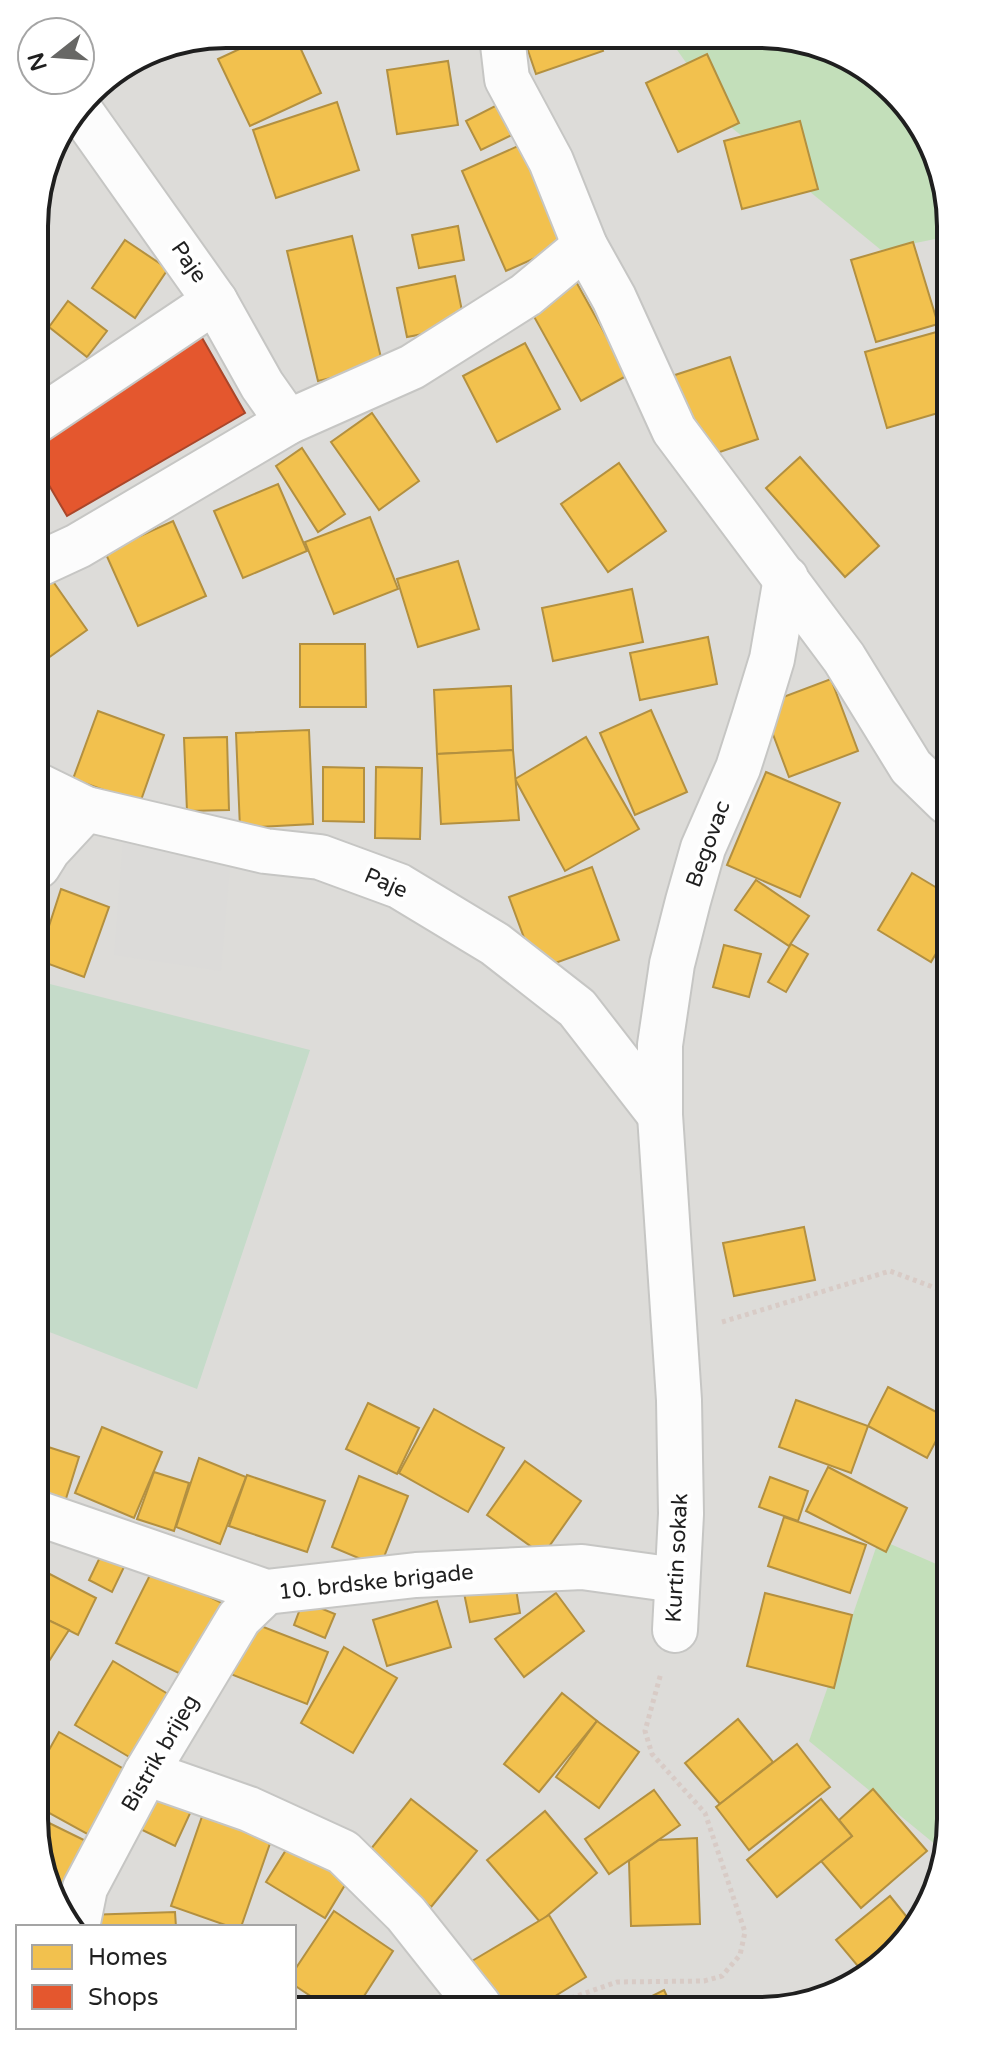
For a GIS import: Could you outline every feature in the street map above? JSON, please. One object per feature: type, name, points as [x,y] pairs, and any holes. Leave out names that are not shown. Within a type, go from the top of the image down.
[{"type":"street","points":[[503,48],[507,79],[551,161],[585,246],[614,298],[674,430],[844,658],[911,767],[937,792]]},
{"type":"street","name":"Paje","points":[[85,118],[215,301],[262,385],[288,422]]},
{"type":"street","points":[[48,560],[78,546],[288,422],[412,367],[526,295],[585,246]]},
{"type":"street","points":[[48,413],[215,301]]},
{"type":"street","name":"Begovac","points":[[660,1115],[660,1045],[672,964],[703,848],[738,768],[772,659],[786,578]]},
{"type":"street","name":"Paje","points":[[48,790],[86,809],[265,851],[320,857],[399,886],[495,944],[577,1008],[660,1115]]},
{"type":"street","points":[[48,850],[86,809]]},
{"type":"street","name":"Kurtin sokak","points":[[660,1115],[679,1400],[681,1514],[675,1630]]},
{"type":"street","name":"10. brdske brigade","points":[[48,1517],[266,1592],[416,1575],[582,1567],[676,1580]]},
{"type":"street","name":"Bistrik brijeg","points":[[79,1918],[85,1888],[146,1773],[239,1618],[266,1592]]},
{"type":"street","points":[[146,1773],[249,1809],[343,1852],[406,1914],[472,1997]]},
{"type":"path","points":[[735,1318],[890,1271],[937,1289]]},
{"type":"path","name":"Kurtin sokak","points":[[574,1997],[617,1982],[704,1981],[722,1976],[740,1955],[745,1932],[705,1813],[652,1754],[645,1731],[675,1630]]},
{"type":"shaded area","points":[[226,48],[759,48],[794,51],[816,57],[922,155],[931,180],[937,226],[937,1831],[934,1854],[913,1908],[893,1936],[848,1973],[805,1991],[759,1997],[296,1997],[296,1925],[84,1925],[62,1887],[50,1842],[48,214],[54,180],[66,147],[100,100],[137,72],[191,51]]},
{"type":"shaded area","points":[[123,839],[231,856],[221,971],[114,955]]},
{"type":"green space","points":[[676,48],[794,51],[838,66],[885,100],[913,137],[931,180],[937,239],[881,250],[732,128]]},
{"type":"green space","points":[[48,984],[310,1050],[197,1389],[48,1331]]},
{"type":"green space","points":[[879,1539],[937,1564],[935,1844],[809,1741]]},
{"type":"building: Homes","points":[[242,48],[300,48],[321,93],[250,126],[218,59]]},
{"type":"building: Homes","points":[[527,48],[602,48],[603,51],[536,74]]},
{"type":"building: Homes","points":[[707,54],[739,123],[678,152],[646,83]]},
{"type":"building: Homes","points":[[448,61],[458,125],[397,134],[387,70]]},
{"type":"building: Homes","points":[[337,102],[359,170],[276,198],[253,130]]},
{"type":"building: Homes","points":[[503,102],[518,132],[481,150],[466,121]]},
{"type":"building: Homes","points":[[800,121],[818,189],[742,209],[724,141]]},
{"type":"building: Homes","points":[[527,142],[571,242],[506,271],[462,171]]},
{"type":"building: Homes","points":[[458,226],[464,260],[419,268],[412,235]]},
{"type":"building: Homes","points":[[352,236],[383,366],[318,381],[287,251]]},
{"type":"building: Homes","points":[[125,240],[168,269],[135,318],[92,288]]},
{"type":"building: Homes","points":[[913,242],[937,324],[876,342],[851,260]]},
{"type":"building: Homes","points":[[455,276],[465,326],[407,337],[397,288]]},
{"type":"building: Homes","points":[[574,278],[628,375],[581,401],[527,304]]},
{"type":"building: Homes","points":[[68,301],[107,331],[87,357],[49,327]]},
{"type":"building: Homes","points":[[937,332],[937,413],[887,428],[865,352]]},
{"type":"building: Homes","points":[[525,343],[560,409],[497,442],[463,376]]},
{"type":"building: Homes","points":[[730,357],[758,439],[699,459],[672,376]]},
{"type":"building: Homes","points":[[372,413],[419,481],[379,510],[331,442]]},
{"type":"building: Homes","points":[[302,448],[345,514],[318,532],[276,466]]},
{"type":"building: Homes","points":[[800,457],[879,546],[845,577],[766,488]]},
{"type":"building: Homes","points":[[619,463],[666,531],[608,572],[561,504]]},
{"type":"building: Homes","points":[[278,484],[307,551],[243,578],[214,511]]},
{"type":"building: Homes","points":[[370,517],[398,589],[334,614],[305,542]]},
{"type":"building: Homes","points":[[173,521],[206,596],[138,626],[105,552]]},
{"type":"building: Homes","points":[[458,561],[479,629],[418,647],[397,579]]},
{"type":"building: Homes","points":[[48,574],[87,630],[48,658]]},
{"type":"building: Homes","points":[[632,589],[643,642],[553,661],[542,608]]},
{"type":"building: Homes","points":[[708,637],[717,684],[640,700],[630,653]]},
{"type":"building: Homes","points":[[300,644],[365,644],[366,707],[300,707]]},
{"type":"building: Homes","points":[[831,679],[858,751],[789,777],[762,705]]},
{"type":"building: Homes","points":[[511,686],[513,750],[437,754],[434,690]]},
{"type":"building: Homes","points":[[651,710],[687,792],[635,815],[600,733]]},
{"type":"building: Homes","points":[[98,711],[164,735],[140,803],[73,779]]},
{"type":"building: Homes","points":[[309,730],[313,824],[240,828],[236,733]]},
{"type":"building: Homes","points":[[227,737],[229,810],[187,811],[184,738]]},
{"type":"building: Homes","points":[[586,737],[639,829],[565,871],[515,779]]},
{"type":"building: Homes","points":[[513,750],[519,820],[441,824],[437,754]]},
{"type":"building: Homes","points":[[323,767],[364,768],[364,822],[323,821]]},
{"type":"building: Homes","points":[[376,767],[422,768],[420,839],[375,838]]},
{"type":"building: Homes","points":[[766,772],[840,803],[800,897],[727,865]]},
{"type":"building: Homes","points":[[592,867],[619,940],[536,970],[509,897]]},
{"type":"building: Homes","points":[[912,873],[937,888],[937,952],[931,962],[878,930]]},
{"type":"building: Homes","points":[[756,880],[809,916],[789,946],[735,910]]},
{"type":"building: Homes","points":[[61,889],[109,907],[84,977],[48,964],[48,929]]},
{"type":"building: Homes","points":[[791,944],[808,954],[786,992],[768,982]]},
{"type":"building: Homes","points":[[724,945],[761,954],[749,997],[713,987]]},
{"type":"building: Homes","points":[[804,1227],[815,1280],[734,1296],[723,1243]]},
{"type":"building: Homes","points":[[888,1387],[937,1412],[937,1439],[927,1458],[868,1426]]},
{"type":"building: Homes","points":[[796,1400],[868,1426],[851,1473],[779,1447]]},
{"type":"building: Homes","points":[[368,1403],[419,1428],[397,1474],[346,1449]]},
{"type":"building: Homes","points":[[434,1409],[504,1448],[468,1512],[399,1473]]},
{"type":"building: Homes","points":[[102,1427],[162,1452],[134,1518],[75,1493]]},
{"type":"building: Homes","points":[[48,1447],[79,1457],[64,1505],[48,1500]]},
{"type":"building: Homes","points":[[199,1458],[246,1477],[220,1544],[176,1527]]},
{"type":"building: Homes","points":[[525,1461],[581,1501],[543,1555],[487,1515]]},
{"type":"building: Homes","points":[[828,1467],[907,1508],[886,1552],[806,1511]]},
{"type":"building: Homes","points":[[154,1472],[189,1483],[174,1531],[137,1519]]},
{"type":"building: Homes","points":[[247,1475],[325,1501],[307,1552],[229,1526]]},
{"type":"building: Homes","points":[[359,1476],[408,1496],[380,1567],[332,1547]]},
{"type":"building: Homes","points":[[770,1477],[808,1491],[798,1521],[759,1507]]},
{"type":"building: Homes","points":[[784,1517],[866,1545],[850,1593],[768,1566]]},
{"type":"building: Homes","points":[[101,1555],[124,1567],[112,1592],[89,1580]]},
{"type":"building: Homes","points":[[153,1569],[222,1603],[187,1677],[116,1643]]},
{"type":"building: Homes","points":[[48,1573],[96,1598],[78,1635],[48,1620]]},
{"type":"building: Homes","points":[[515,1583],[520,1613],[470,1622],[464,1593]]},
{"type":"building: Homes","points":[[556,1593],[584,1631],[524,1677],[495,1639]]},
{"type":"building: Homes","points":[[765,1593],[852,1615],[834,1688],[747,1666]]},
{"type":"building: Homes","points":[[303,1601],[335,1614],[325,1638],[294,1625]]},
{"type":"building: Homes","points":[[437,1601],[451,1647],[387,1666],[373,1620]]},
{"type":"building: Homes","points":[[48,1620],[69,1630],[48,1660]]},
{"type":"building: Homes","points":[[248,1621],[328,1652],[307,1704],[228,1673]]},
{"type":"building: Homes","points":[[344,1647],[397,1678],[353,1753],[301,1723]]},
{"type":"building: Homes","points":[[113,1661],[168,1694],[131,1758],[75,1725]]},
{"type":"building: Homes","points":[[562,1693],[597,1721],[539,1792],[504,1764]]},
{"type":"building: Homes","points":[[738,1719],[773,1762],[720,1804],[685,1763]]},
{"type":"building: Homes","points":[[597,1721],[639,1752],[599,1808],[556,1777]]},
{"type":"building: Homes","points":[[59,1732],[136,1776],[100,1841],[48,1812],[48,1752]]},
{"type":"building: Homes","points":[[797,1744],[830,1787],[749,1850],[716,1807]]},
{"type":"building: Homes","points":[[146,1787],[192,1809],[175,1846],[128,1823]]},
{"type":"building: Homes","points":[[873,1789],[927,1851],[861,1908],[821,1861],[852,1836],[839,1820]]},
{"type":"building: Homes","points":[[654,1790],[680,1825],[609,1874],[585,1839]]},
{"type":"building: Homes","points":[[411,1799],[477,1851],[431,1907],[366,1855]]},
{"type":"building: Homes","points":[[821,1799],[852,1836],[777,1897],[747,1860]]},
{"type":"building: Homes","points":[[206,1805],[275,1829],[242,1925],[225,1925],[171,1906]]},
{"type":"building: Homes","points":[[545,1811],[597,1873],[540,1922],[487,1860]]},
{"type":"building: Homes","points":[[48,1823],[94,1845],[69,1896],[66,1894],[54,1865]]},
{"type":"building: Homes","points":[[296,1834],[354,1870],[325,1918],[266,1882]]},
{"type":"building: Homes","points":[[697,1838],[700,1924],[631,1926],[629,1861],[659,1840]]},
{"type":"building: Homes","points":[[890,1896],[907,1917],[876,1953],[858,1966],[836,1940]]},
{"type":"building: Homes","points":[[334,1911],[393,1951],[363,1997],[312,1997],[296,1986],[296,1968]]},
{"type":"building: Homes","points":[[175,1912],[176,1925],[87,1925],[86,1915]]},
{"type":"building: Homes","points":[[549,1915],[586,1977],[554,1997],[493,1997],[472,1961]]},
{"type":"building: Homes","points":[[664,1990],[667,1997],[650,1997]]},
{"type":"building: Shops","points":[[201,336],[245,413],[67,516],[48,484],[48,424]]}]
